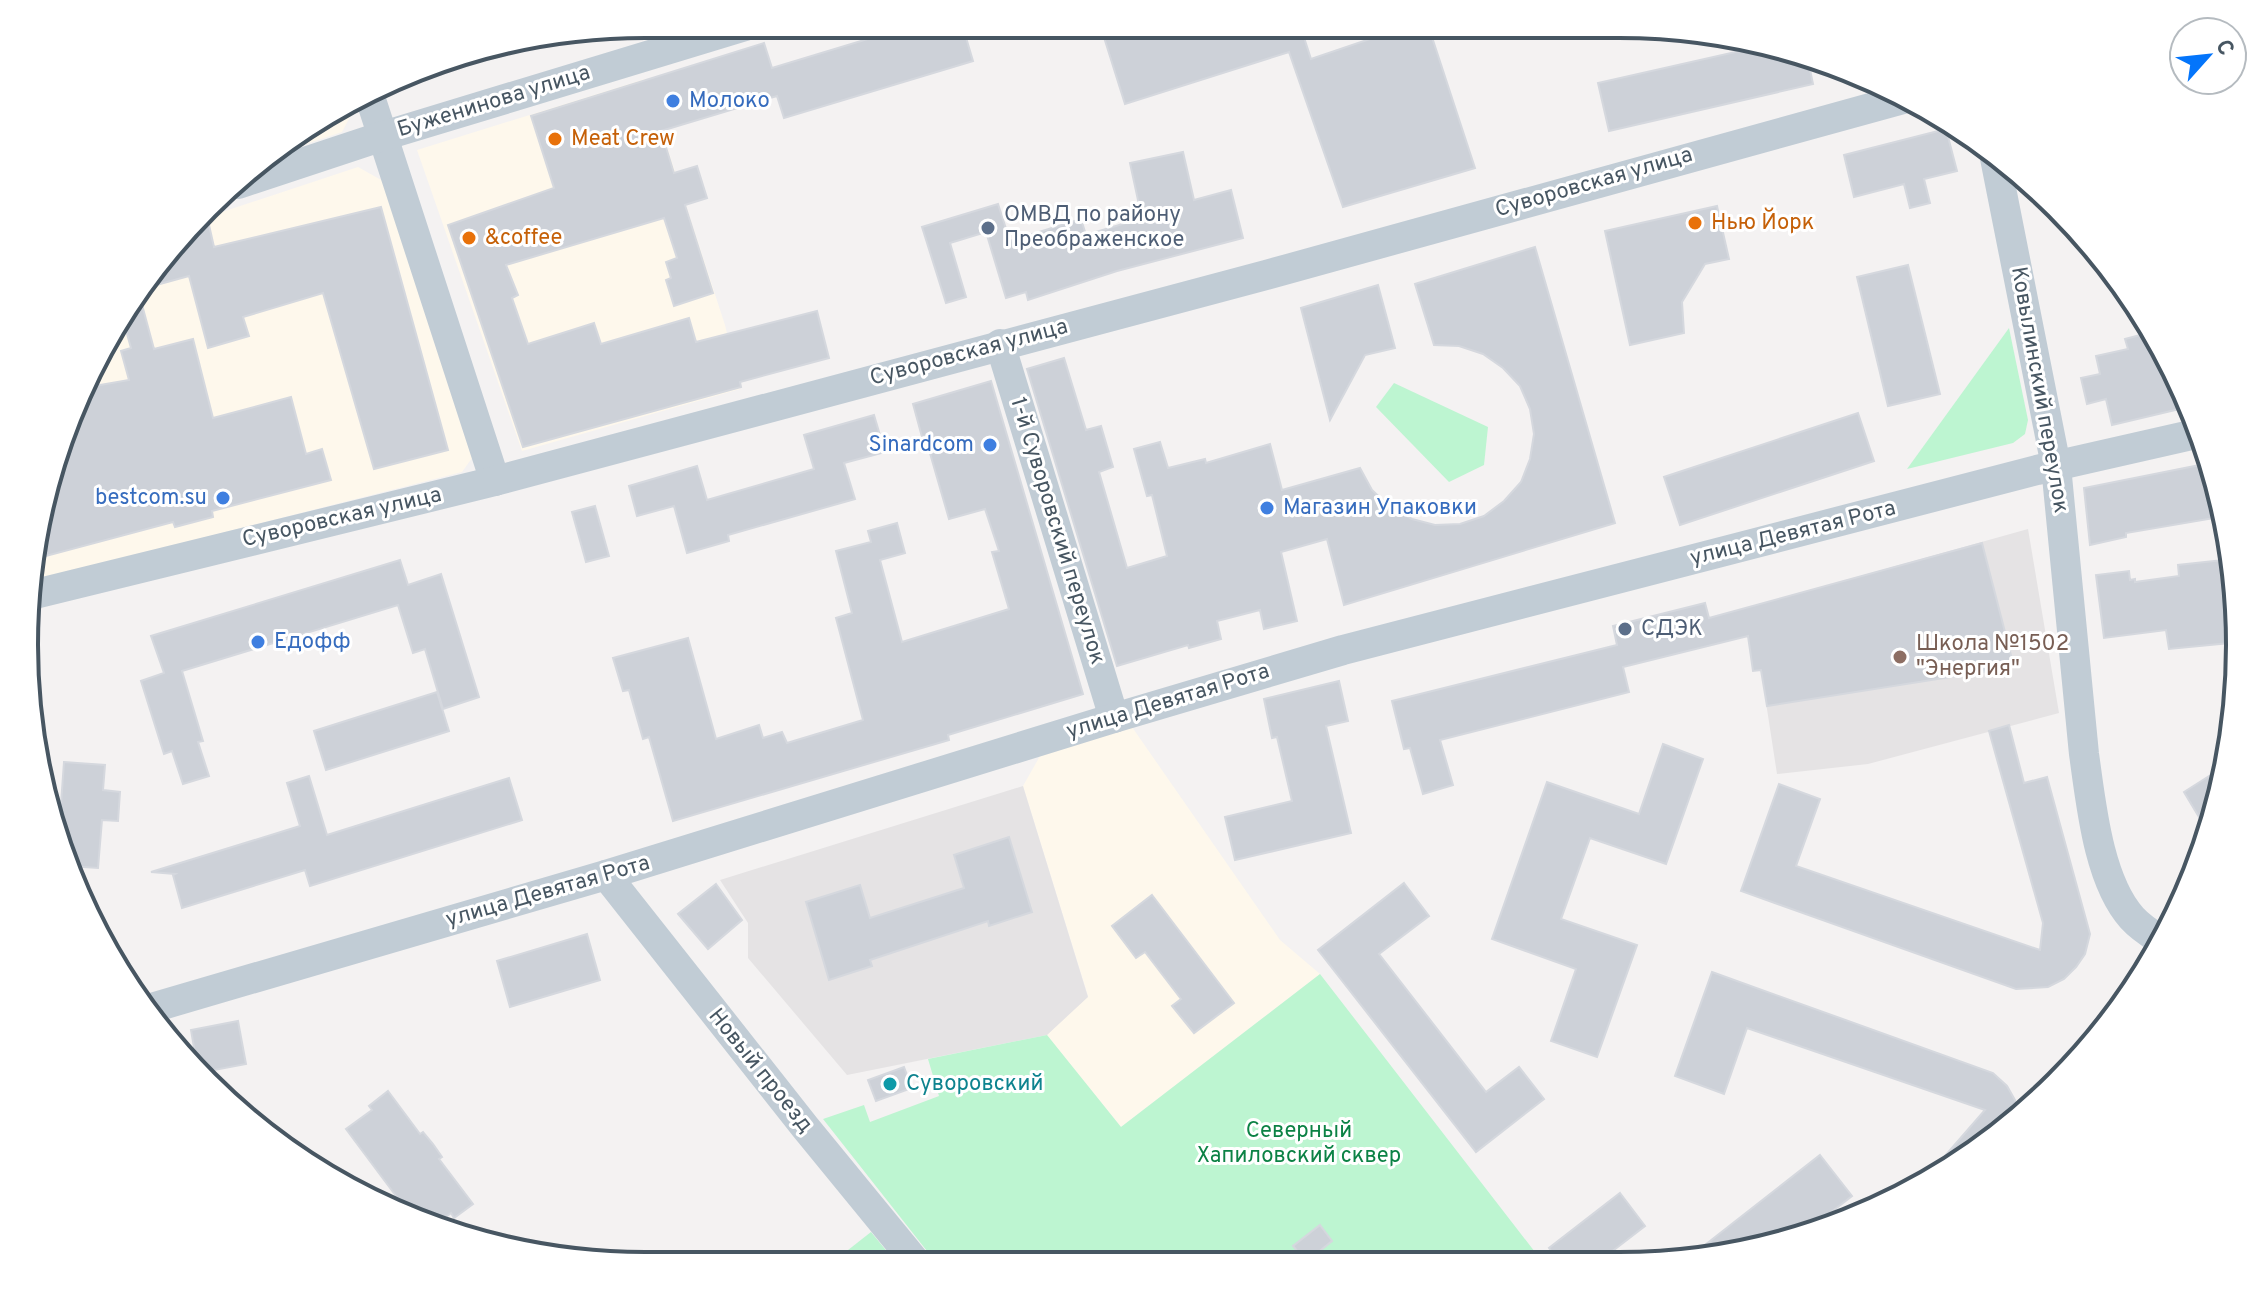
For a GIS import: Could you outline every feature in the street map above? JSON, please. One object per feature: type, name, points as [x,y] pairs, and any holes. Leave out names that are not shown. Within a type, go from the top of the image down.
[{"type":"street","name":"Буженинова улица","points":[[259,177],[706,38]]},
{"type":"street","points":[[372,103],[495,481]]},
{"type":"street","name":"Суворовская улица","points":[[40,593],[495,481],[1295,267],[1890,103]]},
{"type":"street","name":"Ковылинский переулок","points":[[1997,170],[2056,466],[2084,754],[2102,851],[2108,878],[2131,917],[2152,934]]},
{"type":"street","name":"1-й Суворовский переулок","points":[[1000,344],[1114,718]]},
{"type":"street","name":"улица Девятая Рота","points":[[157,1006],[606,875],[1343,650],[2056,466],[2189,436]]},
{"type":"street","name":"Новый проезд","points":[[606,875],[907,1252]]},
{"type":"shaded area","points":[[645,79],[725,325],[740,389],[522,451],[417,150]]},
{"type":"shaded area","points":[[352,114],[342,132],[299,146]]},
{"type":"shaded area","points":[[358,167],[383,181],[472,458],[462,472],[42,579],[50,527],[70,450],[101,377],[119,341],[163,275],[219,213]]},
{"type":"shaded area","name":"Школа №1502 \"Энергия\"","points":[[2028,529],[2059,713],[1868,764],[1777,774],[1761,670],[1753,671],[1749,645],[1756,643],[1735,611]]},
{"type":"shaded area","points":[[1132,727],[1280,940],[1320,974],[1121,1127],[1047,1035],[1088,996],[1023,786],[1040,756]]},
{"type":"shaded area","points":[[1023,786],[1088,997],[1047,1035],[847,1075],[748,958],[748,923],[720,880]]},
{"type":"green space","points":[[2009,328],[2028,420],[2025,434],[2013,443],[1907,469]]},
{"type":"green space","points":[[1394,383],[1488,427],[1484,465],[1449,482],[1376,407]]},
{"type":"green space","name":"Северный Хапиловский сквер","points":[[1320,974],[1535,1252],[928,1252],[823,1119],[864,1105],[870,1122],[939,1096],[928,1059],[1047,1035],[1121,1127]]},
{"type":"green space","points":[[871,1232],[887,1252],[846,1252]]},
{"type":"building","points":[[871,38],[966,38],[973,61],[784,118],[777,96],[661,131],[674,173],[697,166],[707,198],[685,205],[713,293],[674,306],[666,280],[671,278],[666,262],[677,258],[664,218],[506,265],[518,295],[512,298],[528,344],[594,323],[601,344],[689,318],[696,342],[817,311],[829,358],[740,382],[741,387],[523,447],[448,225],[554,188],[531,116],[764,43],[772,68]]},
{"type":"building","points":[[1104,38],[1304,38],[1311,59],[1373,38],[1432,38],[1475,168],[1343,207],[1289,52],[1125,104]]},
{"type":"building","points":[[1741,51],[1810,69],[1813,84],[1609,131],[1598,83]]},
{"type":"building","points":[[1941,130],[1947,135],[1957,171],[1924,179],[1930,203],[1910,208],[1904,184],[1854,197],[1844,155]]},
{"type":"building","points":[[1183,152],[1194,200],[1231,190],[1243,238],[1117,271],[1028,300],[1026,292],[1006,298],[986,232],[950,243],[966,297],[946,303],[922,227],[998,204],[1010,241],[1081,219],[1086,235],[1139,219],[1138,215],[1141,214],[1130,163]]},
{"type":"building","points":[[1717,206],[1729,259],[1705,264],[1682,302],[1684,333],[1630,345],[1605,231]]},
{"type":"building","points":[[381,207],[448,450],[374,469],[323,293],[243,317],[249,336],[208,348],[189,276],[156,285],[209,224],[214,247]]},
{"type":"building","points":[[1535,247],[1615,523],[1344,605],[1327,539],[1281,552],[1297,621],[1264,629],[1260,610],[1217,621],[1221,639],[1189,648],[1188,645],[1117,666],[1027,369],[1064,358],[1086,430],[1101,426],[1113,467],[1099,472],[1127,568],[1167,556],[1152,495],[1147,496],[1134,449],[1160,442],[1168,468],[1205,459],[1206,463],[1270,444],[1282,490],[1360,468],[1372,490],[1390,507],[1412,519],[1435,525],[1460,524],[1484,516],[1504,501],[1521,482],[1530,459],[1534,434],[1530,409],[1520,386],[1503,368],[1483,354],[1459,346],[1434,345],[1415,284]]},
{"type":"building","points":[[1908,265],[1940,394],[1888,406],[1857,277]]},
{"type":"building","points":[[1378,285],[1395,348],[1365,355],[1330,420],[1301,308]]},
{"type":"building","points":[[142,305],[154,349],[193,339],[213,418],[291,397],[306,454],[322,449],[331,480],[212,511],[213,517],[175,527],[173,522],[45,556],[59,488],[84,413],[97,386],[129,380],[121,351],[131,348],[126,330]]},
{"type":"building","points":[[2141,335],[2178,409],[2112,425],[2106,399],[2087,404],[2081,378],[2100,374],[2096,356],[2128,349],[2125,339]]},
{"type":"building","points":[[991,381],[1083,694],[948,735],[949,740],[673,821],[649,737],[643,739],[629,690],[623,691],[613,658],[688,638],[716,739],[759,725],[763,738],[782,732],[787,743],[863,720],[836,618],[852,613],[836,551],[871,542],[868,531],[897,523],[905,553],[880,560],[902,642],[1009,609],[992,552],[999,551],[985,509],[949,519],[913,404]]},
{"type":"building","points":[[1858,413],[1874,461],[1680,525],[1664,477]]},
{"type":"building","points":[[874,415],[885,452],[844,463],[855,499],[728,535],[729,541],[687,553],[674,506],[637,516],[629,486],[697,466],[707,500],[814,469],[804,435]]},
{"type":"building","points":[[2198,465],[2212,518],[2126,533],[2126,537],[2090,545],[2084,488]]},
{"type":"building","points":[[595,506],[609,556],[586,562],[572,512]]},
{"type":"building","points":[[1982,543],[2014,667],[1767,706],[1761,670],[1753,671],[1748,636],[1623,667],[1629,692],[1440,740],[1453,785],[1423,794],[1410,748],[1404,749],[1392,701],[1617,645],[1613,626],[1705,603],[1709,618]]},
{"type":"building","points":[[400,560],[408,585],[441,574],[479,697],[443,709],[425,649],[413,653],[398,605],[182,671],[203,741],[198,742],[209,776],[183,784],[172,751],[164,754],[141,681],[164,673],[151,636]]},
{"type":"building","points":[[2220,560],[2226,643],[2169,649],[2166,630],[2104,638],[2096,575],[2129,571],[2130,580],[2135,579],[2135,582],[2179,576],[2178,565]]},
{"type":"building","points":[[1339,681],[1348,721],[1326,726],[1351,833],[1235,860],[1225,817],[1292,801],[1277,737],[1272,738],[1264,699]]},
{"type":"building","points":[[437,692],[449,731],[326,770],[314,731]]},
{"type":"building","points":[[2009,725],[2024,783],[2047,777],[2090,934],[2085,954],[2064,979],[2048,987],[2016,989],[1741,891],[1779,784],[1820,799],[1796,866],[2040,950],[2043,923],[1989,731]]},
{"type":"building","points":[[1663,744],[1703,759],[1666,864],[1590,838],[1561,919],[1637,945],[1597,1057],[1551,1041],[1576,969],[1492,939],[1547,782],[1639,814]]},
{"type":"building","points":[[64,762],[105,765],[103,790],[120,792],[118,821],[102,820],[98,868],[80,867],[61,808]]},
{"type":"building","points":[[2211,775],[2200,819],[2184,792]]},
{"type":"building","points":[[309,776],[327,835],[509,778],[522,820],[310,886],[305,870],[182,908],[175,874],[151,872],[300,826],[287,783]]},
{"type":"building","points":[[1009,837],[1032,912],[989,926],[988,921],[870,960],[872,966],[829,980],[806,902],[860,885],[870,918],[964,888],[954,855]]},
{"type":"building","points":[[1404,883],[1429,916],[1379,954],[1486,1092],[1519,1067],[1544,1099],[1476,1152],[1318,950]]},
{"type":"building","points":[[716,884],[742,920],[708,949],[678,914]]},
{"type":"building","points":[[1152,895],[1234,1003],[1194,1033],[1172,1006],[1181,999],[1145,952],[1136,958],[1112,926]]},
{"type":"building","points":[[587,934],[600,980],[510,1007],[497,961]]},
{"type":"building","points":[[1712,972],[1993,1073],[2007,1086],[2016,1104],[1989,1127],[1943,1158],[1985,1110],[1747,1028],[1724,1094],[1675,1076]]},
{"type":"building","points":[[238,1021],[246,1064],[213,1070],[195,1051],[191,1030]]},
{"type":"building","name":"Суворовский","points":[[904,1067],[912,1088],[876,1101],[868,1080]]},
{"type":"building","points":[[388,1091],[420,1134],[423,1132],[433,1144],[442,1157],[439,1159],[473,1204],[454,1218],[451,1213],[445,1218],[398,1199],[346,1129],[372,1110],[369,1106]]},
{"type":"building","points":[[1820,1155],[1852,1196],[1828,1215],[1814,1220],[1704,1246]]},
{"type":"building","points":[[1620,1193],[1645,1226],[1611,1252],[1552,1252],[1549,1248]]},
{"type":"building","points":[[1320,1225],[1332,1241],[1318,1252],[1298,1252],[1293,1246]]},
{"type":"place","name":"Молоко","points":[[673,101]]},
{"type":"place","name":"Meat Crew","points":[[555,139]]},
{"type":"place","name":"Нью Йорк","points":[[1695,223]]},
{"type":"place","name":"ОМВД по району Преображенское","points":[[988,228]]},
{"type":"place","name":"&coffee","points":[[469,238]]},
{"type":"place","name":"Sinardcom","points":[[990,445]]},
{"type":"place","name":"bestcom.su","points":[[223,498]]},
{"type":"place","name":"Магазин Упаковки","points":[[1267,508]]},
{"type":"place","name":"СДЭК","points":[[1625,629]]},
{"type":"place","name":"Едофф","points":[[258,642]]},
{"type":"place","name":"Школа №1502 \"Энергия\"","points":[[1900,657]]},
{"type":"place","name":"Суворовский","points":[[890,1084]]}]
